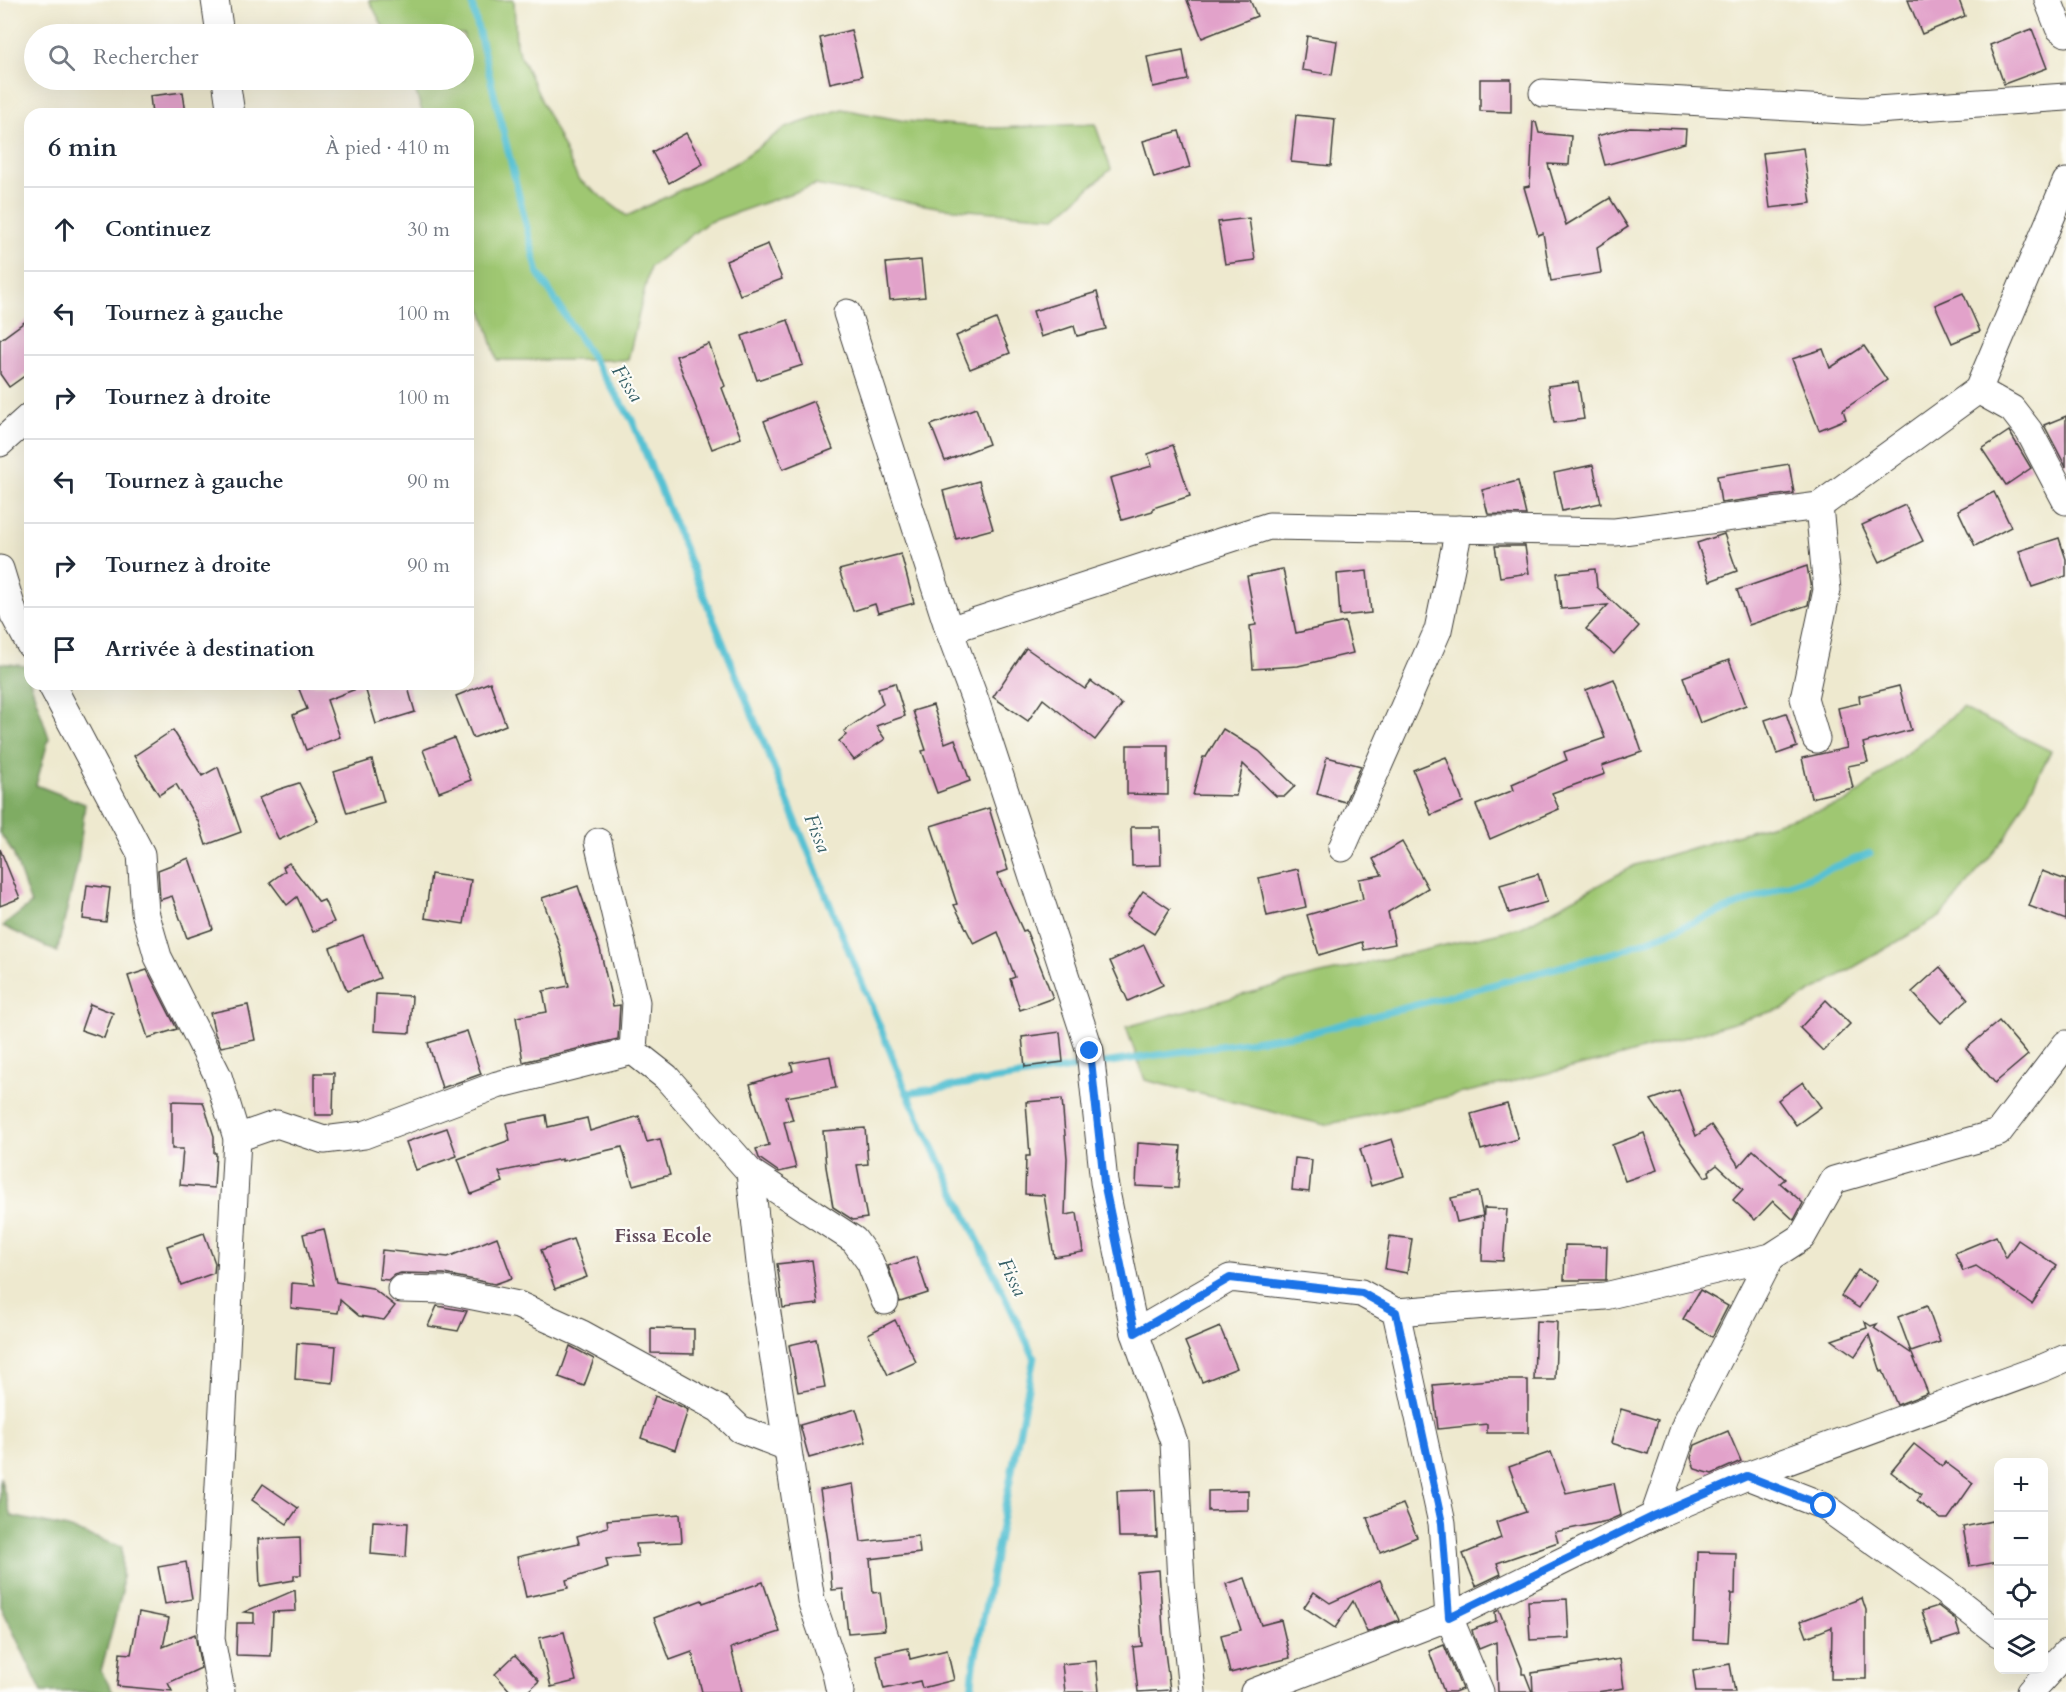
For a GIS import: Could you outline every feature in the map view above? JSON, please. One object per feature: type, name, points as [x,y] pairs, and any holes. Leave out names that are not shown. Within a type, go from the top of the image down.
[{"type":"street","points":[[215,0],[219,24]]},
{"type":"street","points":[[2048,0],[2060,28],[2066,33]]},
{"type":"street","points":[[227,90],[230,108]]},
{"type":"street","points":[[1543,93],[1862,111],[2066,97]]},
{"type":"street","points":[[949,630],[1269,526],[1615,532],[1819,506],[1978,390],[2066,182]]},
{"type":"street","points":[[847,313],[949,630],[975,700],[1090,1051],[1104,1182],[1135,1333],[1174,1442],[1181,1583],[1192,1692]]},
{"type":"street","points":[[1978,390],[2012,409],[2030,431],[2066,501]]},
{"type":"street","points":[[0,443],[24,421]]},
{"type":"street","points":[[1816,739],[1804,698],[1827,590],[1819,506]]},
{"type":"street","points":[[1342,848],[1438,630],[1459,529]]},
{"type":"street","points":[[0,569],[14,615],[24,634]]},
{"type":"street","points":[[54,690],[141,854],[145,912],[158,957],[218,1076],[237,1138],[211,1639],[221,1692]]},
{"type":"street","points":[[598,842],[636,1002],[633,1052]]},
{"type":"street","points":[[1135,1333],[1230,1278],[1362,1293],[1396,1312],[1605,1296],[1771,1257],[1802,1237],[1834,1180],[1998,1133],[2066,1044]]},
{"type":"street","points":[[237,1138],[277,1124],[324,1140],[364,1135],[497,1085],[633,1052]]},
{"type":"street","points":[[633,1052],[666,1077],[750,1172],[854,1240],[870,1262],[885,1301]]},
{"type":"street","points":[[750,1172],[762,1281],[811,1600],[835,1669],[840,1692]]},
{"type":"street","points":[[1654,1516],[1686,1423],[1771,1257]]},
{"type":"street","points":[[401,1289],[444,1290],[518,1305],[582,1334],[719,1409],[740,1429],[787,1447]]},
{"type":"street","points":[[1396,1312],[1442,1523],[1449,1617],[1480,1692]]},
{"type":"street","points":[[1254,1692],[1449,1617],[1654,1516],[1747,1476],[2066,1358]]},
{"type":"street","points":[[1747,1476],[1824,1506],[1944,1591],[1994,1630]]},
{"type":"street","points":[[2030,1692],[2053,1664]]},
{"type":"green space","points":[[369,0],[514,0],[516,46],[578,179],[627,216],[734,164],[785,128],[842,109],[905,121],[995,128],[1095,124],[1111,169],[1056,217],[942,208],[815,185],[707,223],[650,267],[628,360],[497,360],[474,283],[474,108],[421,108],[415,90],[474,90],[474,24],[382,24]]},
{"type":"green space","points":[[0,663],[24,666],[24,690],[33,690],[49,738],[36,785],[85,804],[78,863],[57,952],[3,926],[31,904],[13,853],[0,833]]},
{"type":"green space","points":[[1962,708],[2051,751],[2007,836],[1940,917],[1784,1008],[1618,1057],[1325,1125],[1145,1080],[1126,1027],[1296,980],[1522,927],[1635,865],[1847,802]]},
{"type":"green space","points":[[0,1477],[11,1516],[68,1528],[122,1547],[122,1592],[101,1671],[113,1692],[42,1692],[0,1604]]},
{"type":"building","points":[[1187,0],[1250,0],[1257,16],[1202,38]]},
{"type":"building","points":[[1908,0],[1959,0],[1965,16],[1922,34]]},
{"type":"building","points":[[2032,29],[2047,68],[2004,84],[1990,45]]},
{"type":"building","points":[[851,30],[862,76],[830,83],[820,38]]},
{"type":"building","points":[[1307,36],[1337,41],[1332,75],[1302,70]]},
{"type":"building","points":[[1183,50],[1188,80],[1153,87],[1147,57]]},
{"type":"building","points":[[1480,79],[1511,79],[1511,112],[1480,111]]},
{"type":"building","points":[[183,92],[185,108],[151,108],[150,96]]},
{"type":"building","points":[[1296,115],[1335,119],[1331,166],[1291,162]]},
{"type":"building","points":[[1533,122],[1536,122],[1539,133],[1571,136],[1569,165],[1548,164],[1566,225],[1610,198],[1628,227],[1597,247],[1601,273],[1551,281],[1543,233],[1538,235],[1524,187],[1530,186]]},
{"type":"building","points":[[1630,127],[1686,129],[1685,143],[1605,165],[1597,136]]},
{"type":"building","points":[[1179,131],[1190,167],[1154,178],[1143,141]]},
{"type":"building","points":[[686,133],[703,164],[669,183],[652,152]]},
{"type":"building","points":[[1803,148],[1811,203],[1770,208],[1763,153]]},
{"type":"building","points":[[1249,218],[1255,260],[1225,264],[1218,222]]},
{"type":"building","points":[[768,244],[782,279],[740,295],[726,261]]},
{"type":"building","points":[[921,260],[925,297],[890,300],[886,263]]},
{"type":"building","points":[[1097,292],[1106,329],[1077,336],[1074,326],[1041,337],[1033,311]]},
{"type":"building","points":[[1963,293],[1980,331],[1952,343],[1935,305]]},
{"type":"building","points":[[996,319],[1010,353],[970,369],[956,336]]},
{"type":"building","points":[[788,320],[803,365],[757,380],[742,336]]},
{"type":"building","points":[[24,322],[24,376],[9,387],[0,374],[0,340]]},
{"type":"building","points":[[709,344],[725,386],[722,388],[741,438],[712,449],[676,356]]},
{"type":"building","points":[[1864,346],[1887,380],[1843,410],[1846,419],[1819,430],[1792,359],[1823,349],[1830,368]]},
{"type":"building","points":[[1578,382],[1584,419],[1554,423],[1548,386]]},
{"type":"building","points":[[814,401],[833,449],[783,469],[764,421]]},
{"type":"building","points":[[976,408],[989,444],[945,461],[931,425]]},
{"type":"building","points":[[2066,416],[2066,467],[2044,425]]},
{"type":"building","points":[[2009,431],[2031,468],[2006,485],[1982,449]]},
{"type":"building","points":[[1173,445],[1190,496],[1153,508],[1153,511],[1122,520],[1110,478],[1152,466],[1148,454]]},
{"type":"building","points":[[1789,464],[1794,493],[1721,503],[1717,476]]},
{"type":"building","points":[[1593,465],[1601,503],[1562,511],[1554,473]]},
{"type":"building","points":[[979,481],[993,529],[956,539],[943,491]]},
{"type":"building","points":[[1518,481],[1526,515],[1488,514],[1482,490]]},
{"type":"building","points":[[1994,492],[2011,527],[1975,546],[1958,510]]},
{"type":"building","points":[[1905,505],[1923,541],[1880,562],[1862,525]]},
{"type":"building","points":[[1724,534],[1737,571],[1710,581],[1697,543]]},
{"type":"building","points":[[2059,538],[2066,559],[2066,576],[2032,587],[2019,551]]},
{"type":"building","points":[[1495,546],[1525,546],[1529,573],[1500,577]]},
{"type":"building","points":[[901,554],[914,603],[878,613],[875,604],[853,611],[839,570]]},
{"type":"building","points":[[1807,566],[1811,589],[1808,605],[1749,625],[1737,590]]},
{"type":"building","points":[[1283,569],[1296,633],[1345,622],[1353,653],[1298,666],[1253,669],[1250,626],[1256,625],[1247,576]]},
{"type":"building","points":[[1595,569],[1597,587],[1639,626],[1614,654],[1586,629],[1608,605],[1561,609],[1557,573]]},
{"type":"building","points":[[1367,571],[1371,613],[1340,616],[1337,574]]},
{"type":"building","points":[[1026,648],[1085,689],[1091,681],[1122,705],[1095,740],[1043,699],[1028,721],[993,697]]},
{"type":"building","points":[[1729,660],[1746,705],[1700,723],[1683,677]]},
{"type":"building","points":[[1614,679],[1642,752],[1602,766],[1605,774],[1552,793],[1559,809],[1490,839],[1476,805],[1514,790],[1512,784],[1567,760],[1564,752],[1605,738],[1586,690]]},
{"type":"building","points":[[490,682],[506,725],[473,738],[456,696]]},
{"type":"building","points":[[895,683],[905,716],[876,726],[885,739],[854,760],[839,741],[846,735],[844,731],[883,704],[878,688]]},
{"type":"building","points":[[1899,686],[1911,730],[1863,743],[1868,762],[1848,766],[1853,788],[1811,798],[1802,758],[1847,748],[1838,708],[1860,703],[1859,696]]},
{"type":"building","points":[[299,690],[353,690],[327,700],[340,737],[306,750],[293,715],[307,709]]},
{"type":"building","points":[[366,690],[409,690],[415,712],[376,724]]},
{"type":"building","points":[[933,705],[945,743],[955,739],[970,781],[937,793],[922,751],[926,750],[913,711]]},
{"type":"building","points":[[1786,713],[1797,747],[1777,754],[1765,720]]},
{"type":"building","points":[[1223,729],[1259,751],[1295,786],[1285,796],[1276,796],[1243,764],[1236,796],[1193,795],[1203,757],[1206,757]]},
{"type":"building","points":[[173,730],[202,776],[218,767],[241,832],[206,845],[198,821],[176,784],[159,795],[134,756]]},
{"type":"building","points":[[454,738],[471,780],[439,792],[423,750]]},
{"type":"building","points":[[1127,745],[1168,745],[1168,795],[1127,794]]},
{"type":"building","points":[[1327,757],[1361,766],[1345,802],[1317,794]]},
{"type":"building","points":[[1446,757],[1463,802],[1431,815],[1413,770]]},
{"type":"building","points":[[372,760],[384,802],[347,813],[334,772]]},
{"type":"building","points":[[299,783],[318,821],[279,840],[259,798]]},
{"type":"building","points":[[989,808],[1008,870],[997,874],[1023,931],[1026,930],[1053,998],[1020,1010],[1010,979],[1015,977],[998,932],[974,944],[954,905],[957,904],[931,826]]},
{"type":"building","points":[[1131,827],[1160,827],[1161,865],[1132,866]]},
{"type":"building","points":[[1402,842],[1428,888],[1388,912],[1395,944],[1364,950],[1362,942],[1319,955],[1307,915],[1363,899],[1359,879],[1382,875],[1373,859]]},
{"type":"building","points":[[0,849],[20,898],[0,906]]},
{"type":"building","points":[[189,858],[213,929],[187,938],[172,896],[160,900],[158,870]]},
{"type":"building","points":[[289,863],[319,902],[324,900],[334,922],[313,932],[297,897],[287,905],[270,882],[285,871],[283,867]]},
{"type":"building","points":[[1298,869],[1306,907],[1267,916],[1259,878]]},
{"type":"building","points":[[2042,871],[2066,880],[2066,920],[2029,906]]},
{"type":"building","points":[[431,874],[471,880],[464,924],[425,918]]},
{"type":"building","points":[[1538,874],[1547,902],[1509,913],[1500,885]]},
{"type":"building","points":[[87,885],[110,888],[106,922],[83,919]]},
{"type":"building","points":[[578,886],[600,949],[613,1006],[620,1005],[618,1039],[523,1062],[516,1017],[547,1012],[543,991],[569,986],[560,947],[542,898]]},
{"type":"building","points":[[1143,891],[1170,909],[1154,934],[1126,916]]},
{"type":"building","points":[[363,935],[380,978],[347,991],[330,948]]},
{"type":"building","points":[[1144,945],[1163,985],[1128,1001],[1110,961]]},
{"type":"building","points":[[1940,967],[1968,999],[1941,1023],[1912,992]]},
{"type":"building","points":[[147,970],[177,1029],[148,1038],[128,976]]},
{"type":"building","points":[[376,994],[412,996],[410,1033],[374,1031]]},
{"type":"building","points":[[1826,1000],[1850,1024],[1823,1051],[1800,1028]]},
{"type":"building","points":[[90,1004],[113,1013],[104,1038],[81,1030]]},
{"type":"building","points":[[248,1005],[255,1040],[221,1047],[210,1013]]},
{"type":"building","points":[[1999,1021],[2028,1055],[1995,1083],[1966,1049]]},
{"type":"building","points":[[467,1031],[481,1074],[442,1088],[428,1043]]},
{"type":"building","points":[[1060,1032],[1063,1062],[1025,1067],[1022,1037]]},
{"type":"building","points":[[830,1056],[836,1088],[786,1097],[793,1120],[784,1122],[796,1168],[779,1172],[759,1158],[756,1149],[769,1145],[750,1084],[793,1071],[791,1063]]},
{"type":"building","points":[[315,1073],[334,1073],[333,1115],[315,1115]]},
{"type":"building","points":[[1803,1082],[1821,1107],[1796,1125],[1778,1100]]},
{"type":"building","points":[[1679,1090],[1696,1136],[1711,1125],[1739,1166],[1753,1150],[1785,1179],[1780,1183],[1803,1203],[1794,1220],[1773,1201],[1755,1220],[1733,1200],[1743,1189],[1717,1165],[1709,1171],[1710,1175],[1705,1177],[1651,1100]]},
{"type":"building","points":[[1062,1099],[1067,1158],[1065,1215],[1077,1213],[1083,1252],[1054,1257],[1044,1195],[1025,1194],[1026,1156],[1030,1156],[1026,1102]]},
{"type":"building","points":[[172,1101],[203,1102],[214,1136],[214,1153],[216,1153],[214,1188],[180,1185],[183,1149],[172,1149]]},
{"type":"building","points":[[1507,1104],[1518,1139],[1481,1150],[1471,1114]]},
{"type":"building","points":[[546,1115],[548,1127],[587,1118],[590,1131],[639,1116],[647,1142],[660,1139],[670,1175],[633,1185],[622,1147],[499,1172],[503,1182],[471,1194],[458,1159],[510,1140],[506,1123]]},
{"type":"building","points":[[447,1128],[457,1156],[416,1170],[406,1142]]},
{"type":"building","points":[[865,1128],[868,1164],[857,1165],[867,1218],[853,1220],[833,1207],[823,1131]]},
{"type":"building","points":[[1644,1133],[1657,1170],[1625,1181],[1612,1145]]},
{"type":"building","points":[[1392,1139],[1404,1176],[1371,1186],[1360,1149]]},
{"type":"building","points":[[1138,1143],[1181,1146],[1178,1188],[1136,1186]]},
{"type":"building","points":[[1295,1158],[1312,1160],[1309,1192],[1292,1190]]},
{"type":"building","points":[[1478,1192],[1483,1216],[1457,1222],[1451,1198]]},
{"type":"building","points":[[1484,1208],[1507,1209],[1503,1261],[1482,1260]]},
{"type":"building","points":[[324,1229],[336,1282],[372,1288],[395,1306],[384,1320],[359,1316],[340,1300],[338,1313],[291,1308],[292,1283],[315,1285],[303,1234]]},
{"type":"building","points":[[204,1233],[215,1263],[214,1273],[181,1285],[167,1246]]},
{"type":"building","points":[[1390,1236],[1412,1239],[1407,1273],[1385,1269]]},
{"type":"building","points":[[1996,1236],[2006,1258],[2018,1240],[2057,1266],[2032,1304],[1976,1266],[1963,1271],[1955,1253]]},
{"type":"building","points":[[497,1237],[512,1278],[495,1284],[444,1274],[401,1273],[388,1280],[379,1279],[382,1250],[448,1257]]},
{"type":"building","points":[[573,1239],[587,1277],[555,1289],[541,1250]]},
{"type":"building","points":[[1565,1245],[1607,1246],[1606,1280],[1564,1280]]},
{"type":"building","points":[[916,1257],[928,1293],[900,1302],[888,1266]]},
{"type":"building","points":[[812,1260],[818,1304],[783,1308],[777,1264]]},
{"type":"building","points":[[1858,1270],[1877,1281],[1859,1308],[1841,1296]]},
{"type":"building","points":[[1700,1290],[1728,1306],[1712,1337],[1683,1319]]},
{"type":"building","points":[[437,1306],[467,1311],[458,1331],[428,1326]]},
{"type":"building","points":[[1927,1306],[1940,1342],[1911,1352],[1898,1317]]},
{"type":"building","points":[[895,1320],[916,1362],[888,1375],[868,1334]]},
{"type":"building","points":[[1536,1321],[1557,1322],[1555,1380],[1534,1380]]},
{"type":"building","points":[[1865,1322],[1871,1326],[1877,1324],[1874,1328],[1912,1354],[1928,1393],[1897,1405],[1883,1371],[1881,1372],[1869,1335],[1855,1356],[1832,1340],[1867,1328]]},
{"type":"building","points":[[1220,1327],[1237,1368],[1202,1382],[1185,1342]]},
{"type":"building","points":[[651,1328],[694,1329],[694,1354],[651,1353]]},
{"type":"building","points":[[816,1339],[825,1387],[798,1392],[789,1345]]},
{"type":"building","points":[[297,1343],[336,1346],[333,1383],[295,1379]]},
{"type":"building","points":[[570,1346],[594,1359],[584,1386],[559,1377]]},
{"type":"building","points":[[1490,1380],[1528,1380],[1528,1433],[1487,1433],[1487,1424],[1438,1429],[1433,1385]]},
{"type":"building","points":[[655,1396],[688,1410],[675,1450],[641,1438]]},
{"type":"building","points":[[856,1409],[866,1442],[809,1458],[800,1425]]},
{"type":"building","points":[[1621,1409],[1658,1420],[1648,1454],[1611,1443]]},
{"type":"building","points":[[1728,1431],[1741,1461],[1712,1474],[1695,1469],[1691,1458],[1695,1445]]},
{"type":"building","points":[[1914,1444],[1942,1466],[1945,1462],[1973,1483],[1948,1519],[1941,1519],[1917,1501],[1921,1495],[1891,1472]]},
{"type":"building","points":[[1551,1452],[1566,1493],[1614,1483],[1621,1515],[1607,1521],[1555,1532],[1558,1542],[1497,1563],[1501,1574],[1476,1586],[1463,1554],[1501,1538],[1496,1522],[1526,1512],[1509,1467]]},
{"type":"building","points":[[263,1484],[298,1508],[287,1524],[252,1500]]},
{"type":"building","points":[[853,1484],[861,1542],[918,1536],[920,1553],[870,1559],[873,1593],[880,1592],[885,1630],[848,1633],[843,1589],[832,1590],[828,1541],[820,1490]]},
{"type":"building","points":[[1155,1490],[1157,1537],[1119,1537],[1117,1491]]},
{"type":"building","points":[[1248,1490],[1248,1510],[1208,1511],[1208,1491]]},
{"type":"building","points":[[1403,1504],[1417,1537],[1380,1552],[1367,1518]]},
{"type":"building","points":[[680,1514],[682,1542],[636,1544],[638,1556],[606,1559],[608,1567],[566,1580],[568,1588],[526,1597],[517,1557],[579,1543],[577,1536],[608,1527],[607,1520]]},
{"type":"building","points":[[373,1521],[408,1523],[406,1557],[371,1554]]},
{"type":"building","points":[[1992,1521],[1994,1563],[1970,1567],[1963,1527]]},
{"type":"building","points":[[300,1537],[301,1575],[294,1575],[294,1580],[260,1586],[258,1539]]},
{"type":"building","points":[[1697,1552],[1736,1553],[1735,1594],[1731,1594],[1728,1642],[1694,1640]]},
{"type":"building","points":[[186,1562],[192,1599],[165,1604],[158,1567]]},
{"type":"building","points":[[1159,1570],[1170,1690],[1138,1692],[1133,1647],[1142,1646],[1137,1572]]},
{"type":"building","points":[[1245,1578],[1261,1625],[1281,1620],[1290,1658],[1230,1673],[1221,1635],[1241,1630],[1226,1584]]},
{"type":"building","points":[[1380,1580],[1399,1620],[1367,1632],[1353,1601],[1335,1628],[1304,1607],[1314,1592],[1330,1603]]},
{"type":"building","points":[[763,1582],[780,1632],[731,1648],[742,1692],[702,1692],[692,1652],[670,1660],[654,1618],[702,1600],[703,1603]]},
{"type":"building","points":[[295,1590],[296,1611],[273,1612],[271,1656],[236,1655],[237,1623],[254,1623],[254,1613],[244,1612]]},
{"type":"building","points":[[1862,1598],[1866,1610],[1866,1679],[1831,1679],[1832,1627],[1807,1637],[1801,1621]]},
{"type":"building","points":[[1567,1599],[1569,1638],[1530,1640],[1528,1601]]},
{"type":"building","points":[[1938,1606],[1955,1619],[1960,1635],[1932,1644],[1922,1611]]},
{"type":"building","points":[[1499,1610],[1522,1668],[1522,1674],[1525,1674],[1532,1692],[1498,1692],[1496,1642],[1479,1649],[1472,1630],[1496,1621],[1495,1612]]},
{"type":"building","points":[[139,1612],[169,1618],[163,1647],[195,1634],[201,1668],[168,1683],[172,1691],[117,1686],[120,1653],[131,1654]]},
{"type":"building","points":[[564,1632],[576,1681],[551,1687],[539,1638]]},
{"type":"building","points":[[1444,1645],[1462,1689],[1454,1692],[1444,1692],[1429,1651]]},
{"type":"building","points":[[908,1648],[910,1659],[947,1650],[954,1680],[922,1688],[920,1681],[884,1689],[876,1655]]},
{"type":"building","points":[[515,1655],[539,1681],[527,1692],[511,1692],[495,1674]]},
{"type":"building","points":[[1620,1659],[1624,1688],[1597,1692],[1533,1692],[1532,1673]]},
{"type":"building","points":[[1096,1661],[1099,1692],[1065,1692],[1062,1664]]},
{"type":"building","points":[[1730,1664],[1735,1692],[1696,1692],[1693,1671]]},
{"type":"waterway","name":"Fissa","points":[[471,0],[538,273],[632,420],[907,1093],[1034,1357],[974,1665],[971,1692]]},
{"type":"waterway","points":[[1097,1064],[1313,1032],[1620,951],[1870,853]]},
{"type":"waterway","points":[[907,1093],[1086,1066]]},
{"type":"district","name":"Fissa Ecole","points":[[663,1235]]},
{"type":"route","points":[[1090,1051],[1104,1182],[1135,1333],[1230,1278],[1362,1293],[1396,1312],[1442,1523],[1449,1617],[1654,1516],[1747,1476],[1824,1506]]}]
